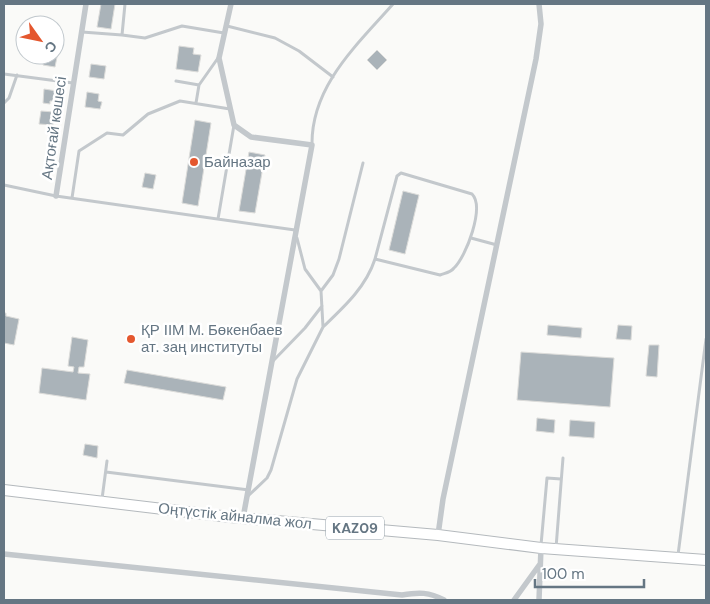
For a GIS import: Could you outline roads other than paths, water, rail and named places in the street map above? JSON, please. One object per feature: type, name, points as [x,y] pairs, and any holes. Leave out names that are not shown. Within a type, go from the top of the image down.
[{"type":"highway","name":"Оңтүстік айналма жол","points":[[4,490],[243,518],[438,535],[541,548],[706,560]]},
{"type":"street","name":"Ақтоғай көшесі","points":[[56,196],[72,83],[86,4]]},
{"type":"street","points":[[231,4],[218,58],[234,125],[251,137],[312,145],[243,518]]},
{"type":"street","points":[[438,535],[443,499],[536,59],[541,24],[539,4]]},
{"type":"street","points":[[539,600],[541,548]]},
{"type":"street","points":[[4,554],[402,595],[420,592],[432,594],[444,600]]},
{"type":"street","points":[[514,600],[540,564]]},
{"type":"lane","points":[[122,36],[125,4]]},
{"type":"lane","points":[[312,145],[312,126],[322,95],[344,60],[393,4]]},
{"type":"lane","points":[[226,25],[275,38],[299,51],[333,77]]},
{"type":"lane","points":[[81,32],[144,38],[182,26],[224,33]]},
{"type":"lane","points":[[196,103],[199,85],[218,58]]},
{"type":"lane","points":[[4,74],[72,83]]},
{"type":"lane","points":[[4,103],[9,98],[18,75]]},
{"type":"lane","points":[[176,81],[199,85]]},
{"type":"lane","points":[[72,198],[79,151],[107,134],[123,135],[148,114],[180,101],[231,109]]},
{"type":"lane","points":[[218,219],[234,125]]},
{"type":"lane","points":[[321,291],[333,275],[339,259],[363,163]]},
{"type":"lane","points":[[106,472],[248,493],[266,478],[271,470],[297,379],[322,327],[362,286],[370,273],[397,176],[401,172],[472,194],[476,198],[477,206],[471,238],[456,267],[450,272],[440,275],[375,259]]},
{"type":"lane","points":[[4,185],[56,196],[295,230],[305,269],[321,291],[322,327]]},
{"type":"lane","points":[[471,238],[498,245]]},
{"type":"lane","points":[[271,363],[305,328],[322,306]]},
{"type":"lane","points":[[678,558],[706,339]]},
{"type":"lane","points":[[556,549],[563,458]]},
{"type":"lane","points":[[101,502],[107,461]]},
{"type":"lane","points":[[541,548],[547,478],[561,479]]},
{"type":"place","name":"Байназар","points":[[194,162]]},
{"type":"place","name":"ҚР ІІМ М. Бөкенбаев ат. заң институты","points":[[131,339]]}]
